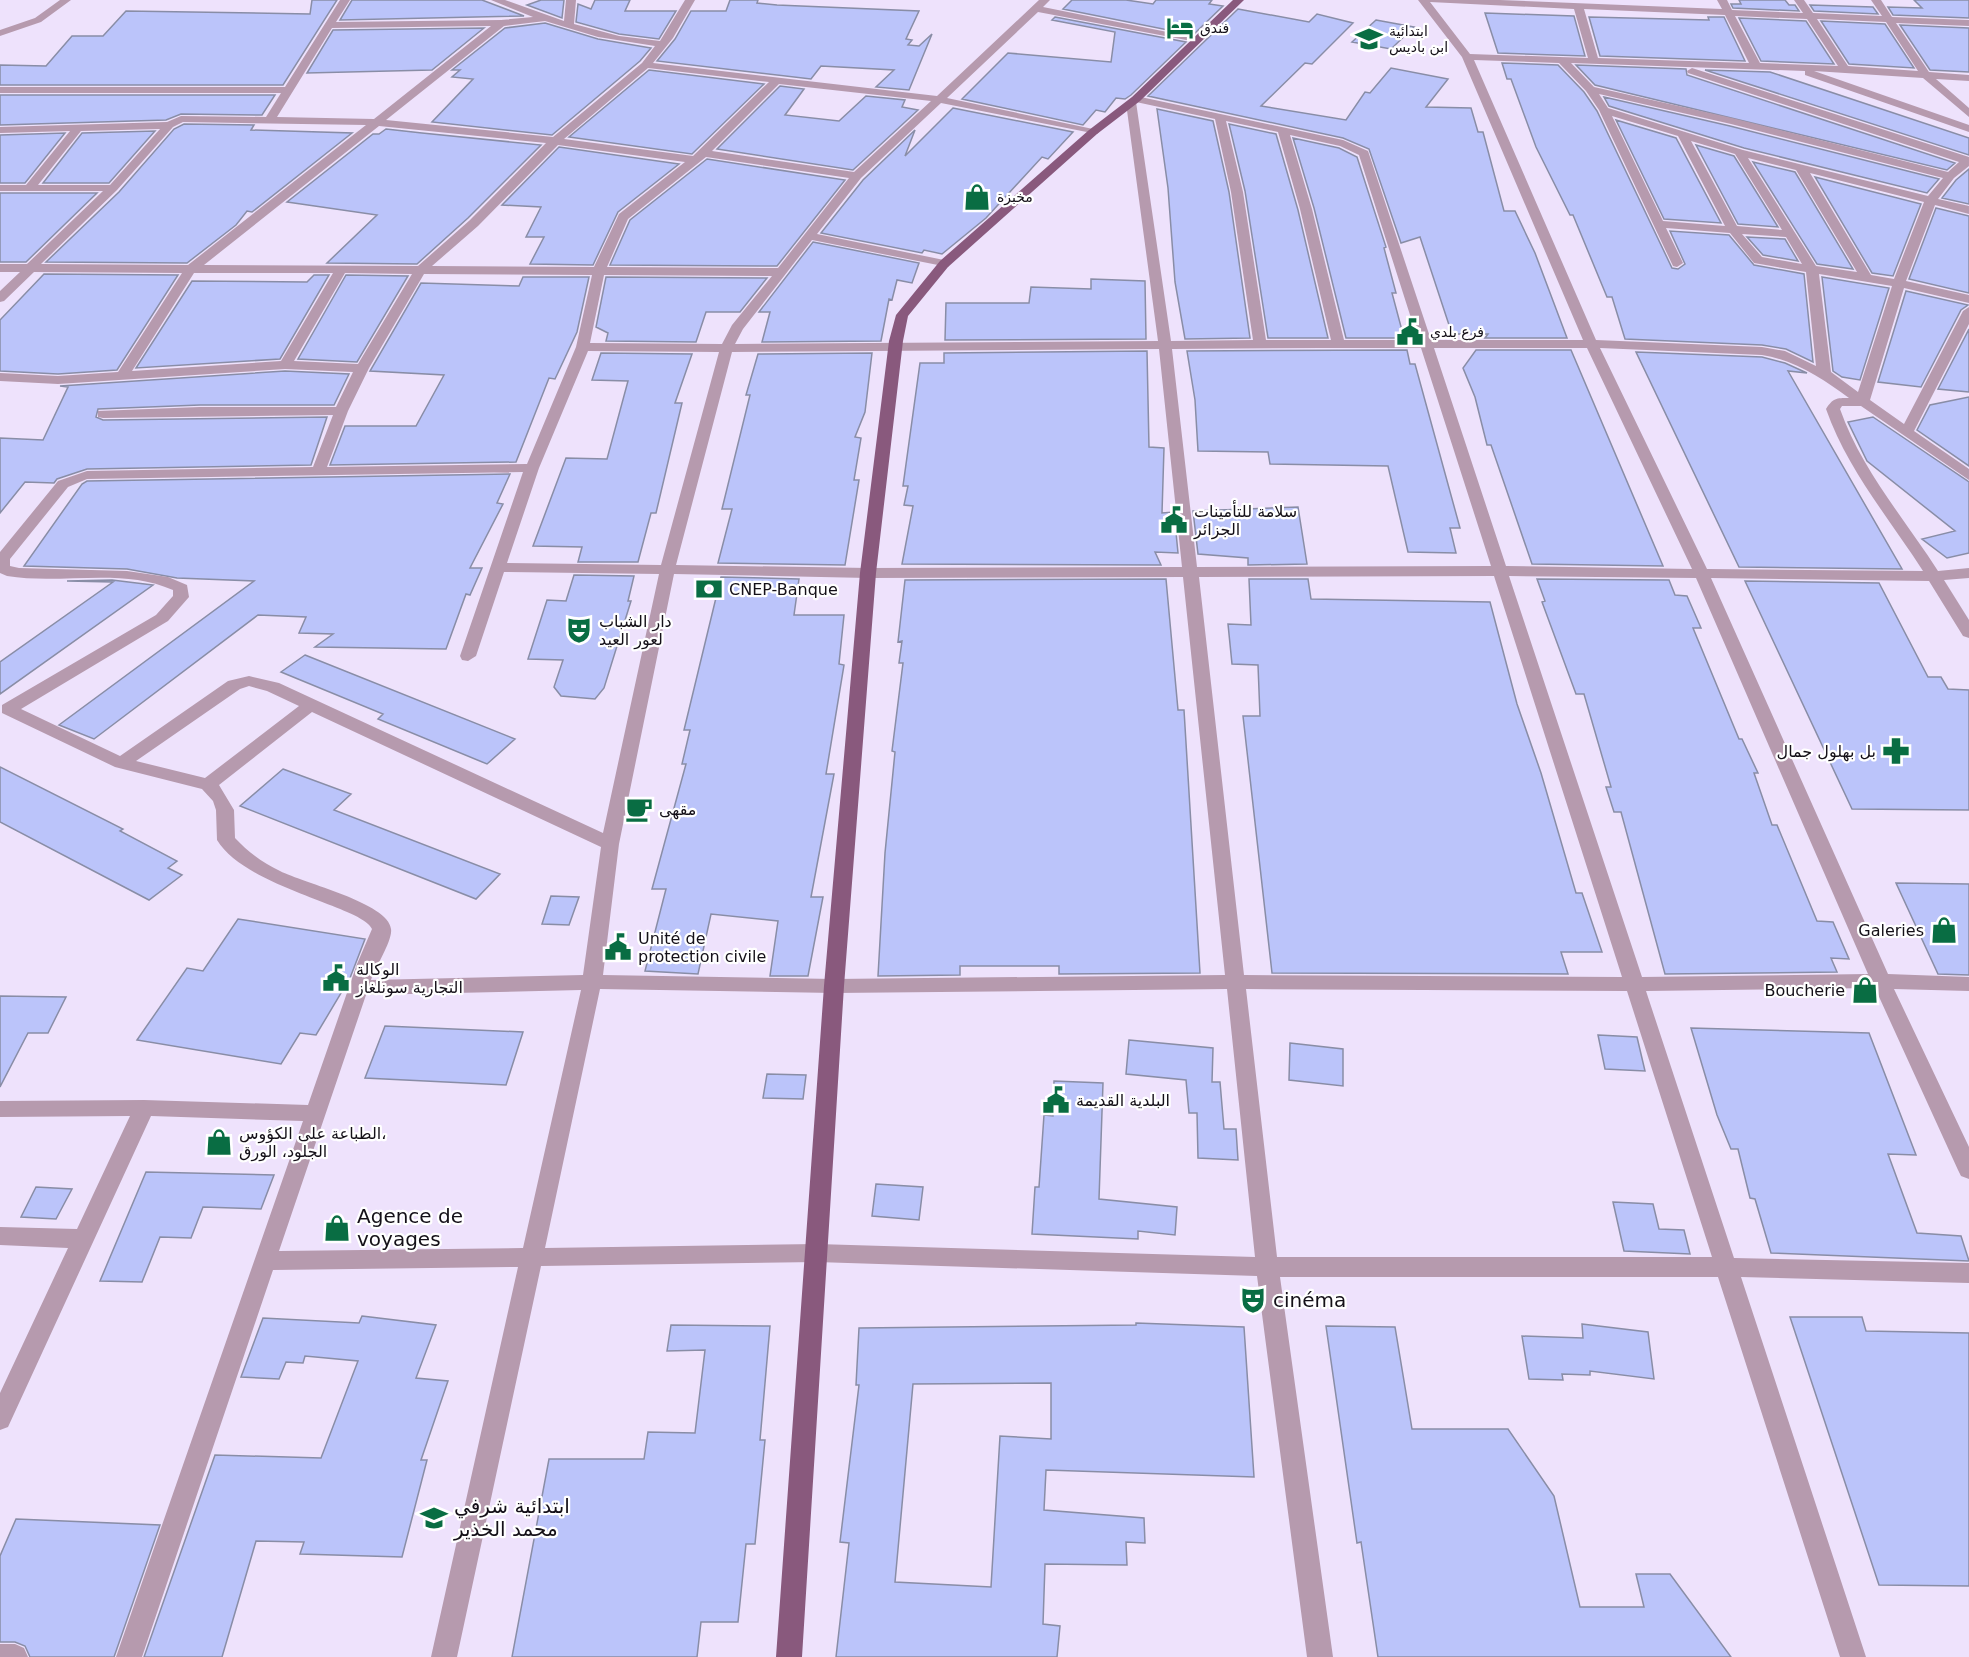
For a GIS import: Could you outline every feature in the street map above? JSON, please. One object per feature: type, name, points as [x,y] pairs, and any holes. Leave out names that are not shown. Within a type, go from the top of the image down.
[{"type":"main road","points":[[789,1657],[834,986],[868,573],[895,347],[902,315],[944,264],[1093,132],[1134,101],[1239,0]]},
{"type":"street","points":[[0,33],[38,20],[66,0]]},
{"type":"street","points":[[269,122],[345,0]]},
{"type":"street","points":[[496,0],[569,26],[640,43],[662,44]]},
{"type":"street","points":[[569,26],[571,0]]},
{"type":"street","points":[[318,473],[341,411],[362,368],[420,271],[474,223],[555,141],[646,65],[668,38],[690,0]]},
{"type":"street","points":[[1423,0],[1467,57],[1592,345],[1701,572],[1881,981],[1969,1170]]},
{"type":"street","points":[[1432,0],[1728,14],[1969,22]]},
{"type":"street","points":[[1722,0],[1756,66]]},
{"type":"street","points":[[1799,0],[1845,69]]},
{"type":"street","points":[[1876,0],[1925,74],[1969,114]]},
{"type":"street","points":[[444,1657],[534,1257],[592,982],[610,844],[667,572],[726,349],[737,328],[857,176],[1041,5],[1197,39]]},
{"type":"street","points":[[1578,7],[1593,61]]},
{"type":"street","points":[[330,25],[501,23],[547,19]]},
{"type":"street","points":[[122,376],[190,270],[501,23]]},
{"type":"street","points":[[1467,57],[1845,69],[1969,78]]},
{"type":"street","points":[[1562,60],[1590,89],[1604,110],[1677,263]]},
{"type":"street","points":[[1673,64],[1968,161]]},
{"type":"street","points":[[646,65],[938,99],[1093,132]]},
{"type":"street","points":[[1793,68],[1969,129]]},
{"type":"street","points":[[468,656],[532,468],[583,346],[598,271],[623,217],[699,156],[778,79]]},
{"type":"street","points":[[1590,89],[1732,121],[1950,177]]},
{"type":"street","points":[[0,90],[290,90]]},
{"type":"street","points":[[1320,1657],[1267,1267],[1164,343],[1134,101],[1343,143],[1364,153],[1424,344],[1501,571],[1632,984],[1728,1267],[1853,1657]]},
{"type":"street","points":[[1604,110],[1739,152],[1799,165],[1969,210]]},
{"type":"street","points":[[1220,117],[1237,192],[1260,342]]},
{"type":"street","points":[[0,298],[113,188],[169,125],[181,119],[375,122],[699,156],[857,176]]},
{"type":"street","points":[[0,130],[169,125]]},
{"type":"street","points":[[29,188],[78,128]]},
{"type":"street","points":[[1283,131],[1306,209],[1338,343]]},
{"type":"street","points":[[1683,136],[1698,168],[1736,230],[1758,260],[1899,283],[1969,299]]},
{"type":"street","points":[[1739,152],[1812,269],[1824,374]]},
{"type":"street","points":[[1862,402],[1899,283],[1930,200],[1968,161]]},
{"type":"street","points":[[1799,165],[1867,278]]},
{"type":"street","points":[[0,188],[113,188]]},
{"type":"street","points":[[1658,224],[1789,234]]},
{"type":"street","points":[[809,236],[944,264]]},
{"type":"street","points":[[0,268],[781,272]]},
{"type":"street","points":[[285,365],[341,270]]},
{"type":"street","points":[[1906,433],[1969,311]]},
{"type":"street","points":[[583,346],[726,349],[1260,342],[1592,345],[1762,351],[1780,354],[1824,374],[1969,476]]},
{"type":"street","points":[[0,377],[58,380],[285,365],[362,368]]},
{"type":"street","points":[[1862,402],[1837,402],[1833,406],[1840,431],[1858,463],[1935,576],[1969,633]]},
{"type":"street","points":[[103,414],[341,411]]},
{"type":"street","points":[[4,712],[162,618],[181,597],[181,588],[172,582],[144,577],[19,573],[2,567],[2,559],[63,484],[87,476],[532,468]]},
{"type":"street","points":[[498,567],[667,572],[868,573],[1501,571],[1935,576],[1969,573]]},
{"type":"street","points":[[121,763],[242,682],[273,687],[309,706],[610,844]]},
{"type":"street","points":[[208,785],[309,706]]},
{"type":"street","points":[[4,712],[121,763],[208,785],[221,796],[227,815],[226,840],[231,846],[269,874],[367,912],[382,924],[383,932],[367,964],[361,988],[129,1657]]},
{"type":"street","points":[[361,988],[592,982],[834,986],[1235,982],[1632,984],[1881,981],[1969,984]]},
{"type":"street","points":[[0,1109],[144,1108],[316,1113]]},
{"type":"street","points":[[0,1419],[144,1108]]},
{"type":"street","points":[[0,1236],[84,1239]]},
{"type":"street","points":[[265,1261],[817,1253],[1267,1267],[1728,1267],[1969,1273]]},
{"type":"street","points":[[0,1656],[15,1657]]},
{"type":"building","points":[[312,0],[337,0],[283,85],[0,85],[0,65],[46,66],[72,36],[103,36],[126,11],[310,14]]},
{"type":"building","points":[[352,0],[482,0],[524,16],[340,20]]},
{"type":"building","points":[[541,0],[564,0],[562,18],[527,5]]},
{"type":"building","points":[[595,0],[630,0],[625,11],[676,11],[659,39],[619,34],[576,22],[578,4],[591,9]]},
{"type":"building","points":[[730,0],[758,0],[757,3],[777,5],[919,11],[906,39],[912,40],[908,45],[919,46],[932,34],[909,90],[876,87],[894,70],[821,66],[811,79],[657,61],[675,39],[691,11],[726,11]]},
{"type":"building","points":[[1072,0],[1126,0],[1153,4],[1156,0],[1212,0],[1209,4],[1223,6],[1193,35],[1063,9]]},
{"type":"building","points":[[1739,0],[1785,0],[1789,5],[1795,5],[1799,11],[1733,8],[1731,4],[1741,4]]},
{"type":"building","points":[[1914,0],[1969,0],[1969,18],[1893,15],[1888,7],[1922,8]]},
{"type":"building","points":[[1810,5],[1873,7],[1878,14],[1814,11]]},
{"type":"building","points":[[1238,9],[1309,22],[1317,14],[1353,23],[1312,64],[1305,63],[1261,106],[1346,120],[1365,92],[1370,93],[1391,68],[1448,79],[1426,107],[1471,108],[1478,132],[1483,132],[1504,211],[1515,211],[1535,253],[1567,338],[1485,338],[1488,334],[1452,334],[1420,237],[1401,243],[1369,149],[1343,138],[1148,96]]},
{"type":"building","points":[[1485,13],[1574,16],[1585,56],[1498,53]]},
{"type":"building","points":[[1055,17],[1186,42],[1131,95],[1125,99],[1116,98],[1105,112],[1096,110],[1083,125],[962,99],[1008,53],[1111,62],[1115,32],[1052,20]]},
{"type":"building","points":[[1589,17],[1709,20],[1708,17],[1724,17],[1745,61],[1600,56]]},
{"type":"building","points":[[1739,18],[1806,21],[1834,64],[1761,61]]},
{"type":"building","points":[[1376,20],[1414,27],[1391,49],[1352,42]]},
{"type":"building","points":[[1821,21],[1885,24],[1914,68],[1849,64]]},
{"type":"building","points":[[545,23],[598,39],[651,48],[640,61],[552,135],[432,122],[473,79],[452,77],[460,70],[452,70],[505,28]]},
{"type":"building","points":[[1900,25],[1969,28],[1969,72],[1930,70]]},
{"type":"building","points":[[484,28],[432,70],[307,73],[333,30]]},
{"type":"building","points":[[1502,63],[1558,65],[1584,92],[1597,111],[1672,268],[1678,269],[1685,264],[1670,231],[1729,235],[1754,265],[1804,274],[1813,362],[1786,349],[1762,345],[1625,339],[1612,297],[1607,297],[1573,215],[1570,215],[1536,147],[1511,79],[1507,79]]},
{"type":"building","points":[[1576,65],[1686,69],[1687,75],[1955,163],[1947,170],[1595,85]]},
{"type":"building","points":[[649,70],[764,84],[692,154],[569,137]]},
{"type":"building","points":[[1705,70],[1770,72],[1969,138],[1969,155]]},
{"type":"building","points":[[780,86],[804,89],[785,115],[839,121],[866,96],[905,100],[902,107],[918,110],[853,170],[717,149]]},
{"type":"building","points":[[0,95],[275,95],[262,115],[181,114],[166,120],[0,125]]},
{"type":"building","points":[[1604,97],[1939,179],[1927,193],[1744,148],[1609,106]]},
{"type":"building","points":[[953,108],[1073,132],[1048,159],[1042,157],[986,218],[942,254],[924,250],[922,253],[821,233],[863,180],[915,130],[905,156]]},
{"type":"building","points":[[1157,109],[1213,121],[1229,192],[1250,338],[1185,339],[1175,282],[1168,188]]},
{"type":"building","points":[[1616,120],[1676,138],[1721,223],[1664,219]]},
{"type":"building","points":[[184,124],[254,125],[251,130],[352,133],[252,212],[247,211],[236,225],[187,263],[46,262],[119,192],[174,129]]},
{"type":"building","points":[[1229,124],[1276,134],[1298,210],[1328,338],[1268,338],[1245,191]]},
{"type":"building","points":[[386,129],[541,145],[468,218],[417,264],[327,263],[377,215],[287,202],[373,134],[379,134]]},
{"type":"building","points":[[155,131],[109,183],[43,183],[82,133]]},
{"type":"building","points":[[65,133],[25,183],[0,183],[0,135]]},
{"type":"building","points":[[1293,138],[1339,148],[1357,157],[1386,247],[1384,248],[1396,293],[1392,293],[1404,338],[1346,338],[1314,208]]},
{"type":"building","points":[[1696,145],[1734,156],[1778,227],[1738,224]]},
{"type":"building","points":[[559,147],[679,164],[618,212],[593,265],[530,264],[544,237],[526,237],[541,207],[502,205]]},
{"type":"building","points":[[707,159],[845,180],[777,266],[610,265],[630,220]]},
{"type":"building","points":[[1753,162],[1795,172],[1853,269],[1817,264]]},
{"type":"building","points":[[1969,169],[1969,204],[1942,198],[1956,180]]},
{"type":"building","points":[[1815,177],[1921,204],[1893,276],[1872,273]]},
{"type":"building","points":[[0,193],[97,193],[26,262],[0,262]]},
{"type":"building","points":[[1936,208],[1969,216],[1969,293],[1909,279]]},
{"type":"building","points":[[1747,237],[1785,239],[1798,261],[1763,255]]},
{"type":"building","points":[[813,242],[919,263],[912,283],[897,280],[892,300],[889,299],[881,341],[762,342],[770,312],[759,312]]},
{"type":"building","points":[[44,274],[178,275],[117,370],[58,374],[0,371],[0,320]]},
{"type":"building","points":[[314,275],[329,275],[280,359],[136,368],[192,281],[307,282]]},
{"type":"building","points":[[346,275],[408,276],[357,362],[298,359]]},
{"type":"building","points":[[523,277],[589,277],[577,332],[555,379],[549,378],[516,462],[330,465],[345,426],[416,426],[444,375],[370,371],[421,283],[519,286]]},
{"type":"building","points":[[606,277],[767,278],[740,312],[706,312],[696,342],[606,341],[608,333],[596,327]]},
{"type":"building","points":[[1822,277],[1889,288],[1860,380],[1842,377],[1833,371]]},
{"type":"building","points":[[1091,279],[1145,281],[1146,339],[945,340],[946,303],[1029,303],[1031,287],[1091,289]]},
{"type":"building","points":[[1906,291],[1968,305],[1961,310],[1921,387],[1878,382]]},
{"type":"building","points":[[1969,329],[1969,392],[1938,389]]},
{"type":"building","points":[[1407,350],[1410,364],[1415,364],[1460,528],[1450,528],[1456,553],[1408,552],[1388,466],[1270,464],[1268,452],[1198,451],[1195,400],[1187,351]]},
{"type":"building","points":[[1476,350],[1571,350],[1663,566],[1532,564],[1491,445],[1487,445],[1475,397],[1463,368]]},
{"type":"building","points":[[1147,351],[1149,447],[1164,448],[1162,513],[1174,512],[1178,553],[1155,552],[1161,565],[902,564],[913,506],[904,505],[908,486],[903,486],[920,363],[944,363],[944,353]]},
{"type":"building","points":[[1636,352],[1762,357],[1785,363],[1807,373],[1788,371],[1902,569],[1739,567]]},
{"type":"building","points":[[601,353],[692,354],[675,403],[682,403],[656,513],[651,513],[638,562],[578,562],[582,547],[533,546],[566,458],[607,459],[628,381],[592,380]]},
{"type":"building","points":[[872,353],[865,412],[855,437],[861,438],[854,480],[859,480],[845,565],[718,563],[732,509],[722,509],[750,395],[746,395],[758,354]]},
{"type":"building","points":[[285,371],[349,374],[334,405],[200,405],[98,409],[96,417],[103,420],[327,417],[311,465],[87,469],[57,479],[54,483],[25,482],[0,513],[0,438],[43,440],[68,387],[60,386]]},
{"type":"building","points":[[1969,397],[1969,466],[1917,430],[1930,405]]},
{"type":"building","points":[[1873,417],[1969,482],[1969,553],[1947,558],[1922,539],[1955,531],[1867,461],[1848,422]]},
{"type":"building","points":[[510,474],[497,503],[503,504],[470,568],[482,568],[470,595],[466,594],[446,649],[315,647],[333,634],[299,633],[306,617],[258,615],[94,739],[59,725],[254,581],[177,578],[127,569],[24,566],[82,484],[87,481]]},
{"type":"building","points":[[1298,507],[1307,564],[1248,565],[1248,558],[1198,554],[1193,511]]},
{"type":"building","name":"دار الشباب لعور العيد","points":[[574,575],[634,576],[628,601],[631,601],[604,688],[595,699],[561,696],[554,687],[563,660],[528,659],[547,600],[566,601]]},
{"type":"building","points":[[721,577],[799,579],[794,615],[844,615],[839,664],[844,665],[826,774],[834,774],[811,897],[823,897],[808,976],[770,976],[778,921],[711,914],[698,974],[645,971],[666,889],[652,889],[686,764],[682,764],[690,730],[684,730]]},
{"type":"building","points":[[1166,579],[1178,710],[1184,710],[1200,973],[1059,974],[1059,966],[960,966],[960,975],[878,976],[885,853],[895,752],[892,751],[903,663],[899,663],[902,641],[898,642],[905,580]]},
{"type":"building","points":[[1249,579],[1308,579],[1311,599],[1490,602],[1517,704],[1541,773],[1576,893],[1582,893],[1602,952],[1561,952],[1568,974],[1272,973],[1243,716],[1260,716],[1258,665],[1232,664],[1228,624],[1251,625]]},
{"type":"building","points":[[1537,579],[1669,580],[1675,595],[1687,596],[1701,628],[1693,628],[1739,739],[1742,739],[1758,773],[1754,773],[1772,825],[1777,825],[1817,921],[1833,922],[1849,959],[1831,958],[1837,972],[1665,974],[1621,812],[1614,812],[1606,787],[1611,787],[1584,694],[1576,694],[1542,602],[1545,601]]},
{"type":"building","points":[[112,580],[153,585],[0,694],[0,662],[113,582],[67,581]]},
{"type":"building","points":[[1745,581],[1879,583],[1928,677],[1941,677],[1948,689],[1969,690],[1969,810],[1852,809]]},
{"type":"building","points":[[305,655],[515,739],[487,764],[378,719],[383,714],[281,672]]},
{"type":"building","points":[[0,767],[123,829],[120,831],[177,861],[168,868],[182,875],[149,900],[0,822]]},
{"type":"building","points":[[283,769],[351,794],[334,810],[500,874],[476,899],[240,806]]},
{"type":"building","name":"Galeries","points":[[1896,883],[1969,884],[1969,975],[1938,974]]},
{"type":"building","points":[[551,896],[579,897],[569,925],[542,924]]},
{"type":"building","points":[[238,919],[365,939],[350,978],[316,1035],[300,1033],[281,1064],[137,1040],[187,968],[203,971]]},
{"type":"building","points":[[0,996],[66,997],[48,1033],[28,1033],[0,1087]]},
{"type":"building","points":[[385,1026],[523,1032],[506,1085],[365,1078]]},
{"type":"building","points":[[1691,1028],[1869,1033],[1916,1155],[1888,1154],[1917,1233],[1961,1236],[1969,1261],[1771,1253],[1755,1199],[1750,1198],[1738,1149],[1731,1149],[1717,1115]]},
{"type":"building","points":[[1598,1035],[1637,1037],[1645,1071],[1605,1069]]},
{"type":"building","points":[[1129,1040],[1213,1048],[1212,1082],[1220,1082],[1224,1129],[1236,1129],[1238,1160],[1198,1158],[1197,1113],[1189,1113],[1186,1080],[1126,1074]]},
{"type":"building","points":[[1290,1043],[1343,1049],[1343,1086],[1289,1080]]},
{"type":"building","points":[[767,1074],[806,1075],[803,1099],[763,1098]]},
{"type":"building","points":[[1054,1081],[1103,1083],[1099,1199],[1177,1207],[1175,1235],[1138,1231],[1138,1239],[1032,1234],[1035,1187],[1039,1187],[1044,1115],[1053,1116]]},
{"type":"building","points":[[146,1172],[274,1175],[261,1209],[203,1207],[191,1238],[160,1237],[142,1282],[100,1281]]},
{"type":"building","points":[[876,1184],[923,1187],[919,1220],[872,1216]]},
{"type":"building","points":[[36,1187],[72,1189],[56,1219],[21,1217]]},
{"type":"building","points":[[1613,1202],[1653,1204],[1659,1229],[1684,1230],[1690,1254],[1624,1251]]},
{"type":"building","points":[[362,1316],[436,1325],[416,1378],[448,1381],[421,1460],[427,1460],[402,1557],[300,1554],[304,1542],[256,1541],[222,1657],[144,1657],[215,1455],[321,1458],[358,1361],[305,1356],[303,1363],[286,1362],[279,1379],[241,1377],[263,1318],[359,1323]]},
{"type":"building","points":[[1790,1317],[1862,1317],[1866,1331],[1969,1333],[1969,1586],[1879,1585]]},
{"type":"building","points":[[1136,1323],[1244,1327],[1254,1477],[1046,1470],[1044,1510],[1144,1518],[1145,1543],[1126,1542],[1127,1565],[1045,1564],[1043,1624],[1060,1626],[1057,1657],[836,1657],[849,1543],[840,1542],[859,1385],[856,1385],[859,1328],[1136,1325]],"holes":[[[1051,1383],[1051,1439],[1000,1436],[991,1587],[895,1582],[913,1384]]]},
{"type":"building","points":[[1582,1324],[1648,1332],[1654,1379],[1590,1371],[1590,1375],[1562,1374],[1563,1380],[1529,1379],[1522,1336],[1583,1338]]},
{"type":"building","points":[[671,1325],[770,1326],[760,1440],[765,1440],[755,1544],[746,1544],[738,1622],[701,1622],[697,1657],[512,1657],[549,1459],[644,1459],[648,1432],[695,1433],[705,1350],[667,1351]]},
{"type":"building","points":[[1326,1326],[1395,1327],[1412,1429],[1508,1429],[1554,1496],[1580,1607],[1644,1607],[1636,1574],[1670,1574],[1731,1657],[1378,1657],[1361,1542],[1357,1543]]},
{"type":"building","points":[[16,1519],[160,1525],[114,1657],[30,1657],[25,1646],[15,1642],[0,1642],[0,1556]]},
{"type":"place","name":"فندق","points":[[1180,28]]},
{"type":"place","name":"ابتدائية ابن باديس","points":[[1369,39]]},
{"type":"place","name":"مخبزة","points":[[977,197]]},
{"type":"place","name":"فرع بلدي","points":[[1410,332]]},
{"type":"place","name":"سلامة للتأمينات الجزائر","points":[[1174,520]]},
{"type":"place","name":"CNEP-Banque","points":[[709,589]]},
{"type":"place","name":"دار الشباب لعور العيد","points":[[579,630]]},
{"type":"place","name":"بل بهلول جمال","points":[[1896,751]]},
{"type":"place","name":"مقهى","points":[[639,809]]},
{"type":"place","name":"Galeries","points":[[1944,930]]},
{"type":"place","name":"Unité de protection civile","points":[[618,947]]},
{"type":"place","name":"الوكالة التجارية سونلغاز","points":[[336,978]]},
{"type":"place","name":"Boucherie","points":[[1865,990]]},
{"type":"place","name":"البلدية القديمة","points":[[1056,1100]]},
{"type":"place","name":"الطباعة على الكؤوس، الجلود، الورق","points":[[219,1142]]},
{"type":"place","name":"Agence de voyages","points":[[337,1228]]},
{"type":"place","name":"cinéma","points":[[1253,1300]]},
{"type":"place","name":"ابتدائية شرفي محمد الخذير","points":[[434,1518]]}]
